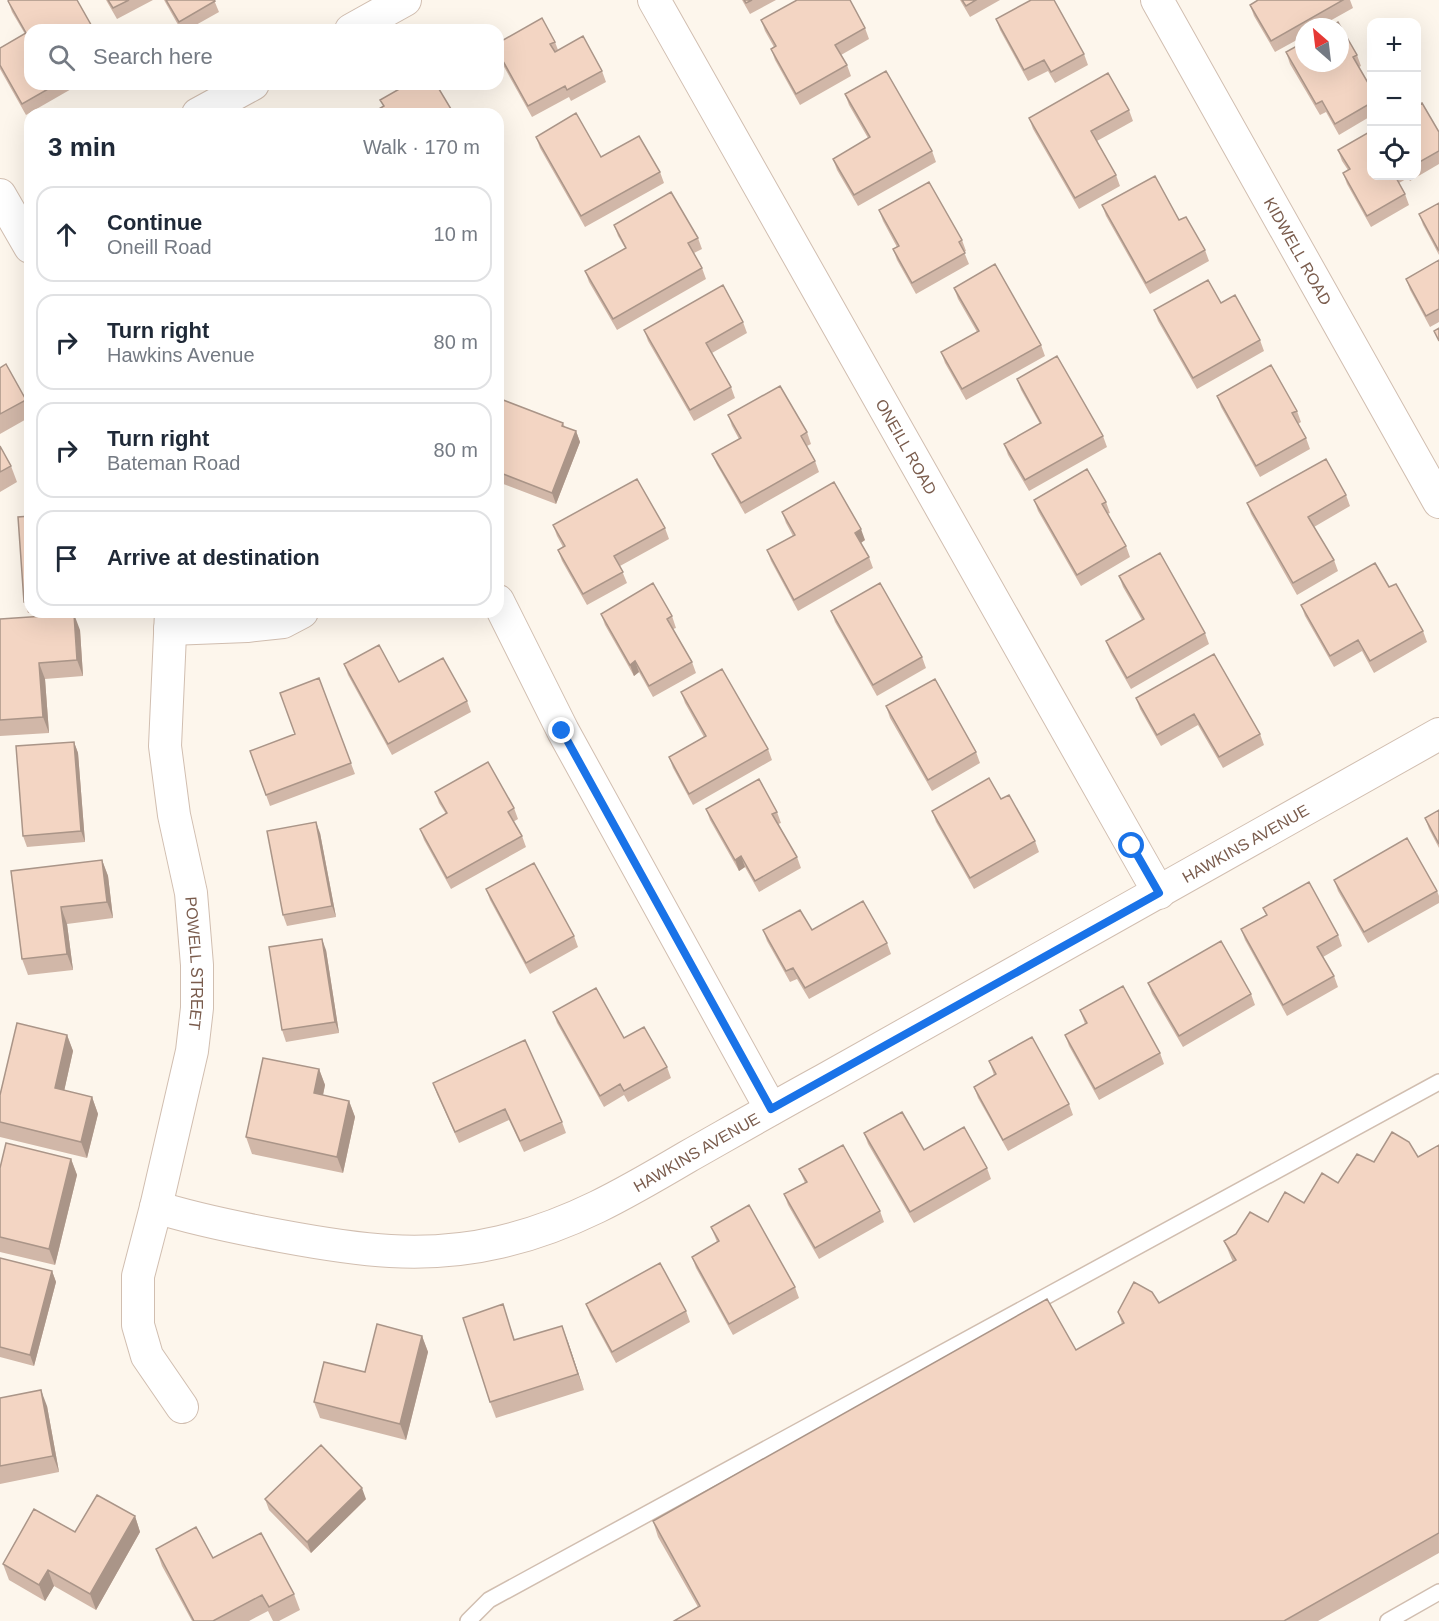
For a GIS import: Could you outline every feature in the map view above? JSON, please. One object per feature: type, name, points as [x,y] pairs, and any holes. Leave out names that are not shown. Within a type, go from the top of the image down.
[{"type":"street","points":[[362,24],[405,0]]},
{"type":"street","name":"ONEILL ROAD","points":[[654,0],[1159,893]]},
{"type":"street","name":"KIDWELL ROAD","points":[[1156,0],[1439,502]]},
{"type":"street","points":[[209,108],[242,90]]},
{"type":"street","points":[[14,206],[24,232]]},
{"type":"street","points":[[504,613],[562,731],[771,1109]]},
{"type":"street","points":[[170,620],[247,626],[283,622],[291,618]]},
{"type":"street","name":"POWELL STREET","points":[[170,620],[165,746],[174,815],[191,893],[197,965],[197,1008],[192,1051],[138,1276],[138,1325],[147,1356],[182,1407]]},
{"type":"street","name":"HAWKINS AVENUE","points":[[156,1207],[201,1221],[345,1248],[393,1252],[444,1250],[499,1242],[559,1225],[604,1205],[1439,734]]},
{"type":"lane","points":[[468,1621],[489,1600],[1439,1082]]},
{"type":"lane","points":[[1388,1621],[1439,1592]]},
{"type":"building","points":[[77,0],[91,24],[24,24],[24,29],[8,1]]},
{"type":"building","points":[[108,0],[129,0],[113,8]]},
{"type":"building","points":[[166,0],[214,0],[215,1],[179,22]]},
{"type":"building","points":[[797,0],[850,0],[865,28],[835,45],[847,65],[796,94],[771,49],[776,46],[761,20]]},
{"type":"building","points":[[962,0],[976,0],[966,6]]},
{"type":"building","points":[[1031,0],[1054,0],[1084,54],[1051,72],[1044,60],[1024,70],[996,19]]},
{"type":"building","points":[[1258,0],[1343,0],[1311,18],[1295,18],[1295,27],[1271,41],[1250,5]]},
{"type":"building","points":[[542,18],[555,42],[550,44],[555,52],[583,36],[602,71],[567,90],[565,86],[528,106],[504,63],[504,40]]},
{"type":"building","points":[[24,34],[24,90],[46,90],[22,104],[0,65],[0,48]]},
{"type":"building","points":[[1349,41],[1357,55],[1353,57],[1367,81],[1367,105],[1335,124],[1322,101],[1316,104],[1298,72],[1349,72]]},
{"type":"building","points":[[1295,47],[1295,68],[1286,52]]},
{"type":"building","points":[[886,71],[932,151],[854,195],[833,159],[870,137],[845,94]]},
{"type":"building","points":[[1108,73],[1129,110],[1091,131],[1116,175],[1075,198],[1029,118]]},
{"type":"building","points":[[398,90],[440,90],[450,108],[380,108],[384,106],[380,100]]},
{"type":"building","points":[[1421,104],[1439,132],[1439,151],[1421,161],[1421,126]]},
{"type":"building","points":[[576,113],[601,157],[639,136],[660,172],[581,216],[536,137]]},
{"type":"building","points":[[1367,133],[1367,180],[1397,180],[1405,194],[1367,216],[1343,173],[1350,169],[1338,150]]},
{"type":"building","points":[[1155,176],[1179,220],[1186,217],[1205,250],[1146,283],[1102,205]]},
{"type":"building","points":[[929,182],[962,240],[959,242],[965,253],[912,283],[893,249],[899,246],[879,210]]},
{"type":"building","points":[[671,192],[698,238],[688,243],[702,268],[613,319],[585,271],[626,248],[614,225]]},
{"type":"building","points":[[1439,203],[1439,251],[1419,214]]},
{"type":"building","points":[[1439,260],[1439,309],[1426,316],[1406,279]]},
{"type":"building","points":[[995,264],[1041,345],[962,389],[941,352],[979,331],[954,288]]},
{"type":"building","points":[[1208,280],[1221,303],[1235,295],[1260,340],[1193,378],[1154,310]]},
{"type":"building","points":[[723,285],[743,322],[706,343],[731,387],[690,410],[644,330]]},
{"type":"building","points":[[1439,328],[1439,341],[1434,331]]},
{"type":"building","points":[[1057,356],[1103,436],[1025,480],[1004,444],[1041,423],[1017,379]]},
{"type":"building","points":[[6,364],[24,396],[24,401],[0,414],[0,368]]},
{"type":"building","points":[[1271,365],[1297,411],[1292,413],[1306,438],[1256,466],[1217,396]]},
{"type":"building","points":[[780,386],[807,432],[801,436],[815,461],[741,503],[712,454],[741,438],[728,415]]},
{"type":"building","points":[[504,400],[563,423],[562,426],[576,431],[552,493],[504,474]]},
{"type":"building","points":[[0,446],[11,466],[0,472]]},
{"type":"building","points":[[1326,459],[1346,495],[1308,517],[1334,560],[1293,583],[1247,503]]},
{"type":"building","points":[[1087,469],[1106,502],[1102,504],[1126,546],[1077,575],[1034,500]]},
{"type":"building","points":[[637,479],[665,528],[614,556],[623,572],[583,594],[558,550],[565,546],[553,525]]},
{"type":"building","points":[[834,482],[861,529],[855,533],[869,557],[794,600],[767,550],[795,535],[782,512]]},
{"type":"building","points":[[24,516],[24,602],[18,517]]},
{"type":"building","points":[[1160,553],[1205,633],[1127,678],[1106,641],[1144,619],[1119,576]]},
{"type":"building","points":[[1375,563],[1389,587],[1396,584],[1423,631],[1370,661],[1358,640],[1330,656],[1301,605]]},
{"type":"building","points":[[653,583],[672,616],[667,619],[692,662],[649,686],[635,661],[630,665],[601,614]]},
{"type":"building","points":[[880,583],[922,657],[873,685],[831,611]]},
{"type":"building","points":[[74,618],[77,660],[39,663],[43,717],[0,720],[0,619]]},
{"type":"building","points":[[379,645],[399,682],[443,658],[467,701],[388,744],[344,664]]},
{"type":"building","points":[[1214,654],[1260,734],[1219,757],[1194,714],[1157,735],[1136,698]]},
{"type":"building","points":[[722,669],[768,749],[689,794],[669,757],[706,736],[681,692]]},
{"type":"building","points":[[319,678],[351,763],[266,795],[250,751],[295,734],[280,693]]},
{"type":"building","points":[[935,679],[976,752],[928,780],[886,706]]},
{"type":"building","points":[[74,742],[81,831],[23,836],[16,746]]},
{"type":"building","points":[[488,762],[514,808],[508,812],[522,836],[447,878],[420,829],[447,813],[435,792]]},
{"type":"building","points":[[989,778],[1001,799],[1009,795],[1035,841],[970,878],[932,811]]},
{"type":"building","points":[[759,779],[777,812],[772,814],[797,857],[755,881],[741,856],[735,860],[706,809]]},
{"type":"building","points":[[1439,810],[1439,844],[1425,818]]},
{"type":"building","points":[[316,822],[332,906],[283,915],[267,831]]},
{"type":"building","points":[[1407,838],[1437,891],[1364,932],[1334,880]]},
{"type":"building","points":[[102,860],[107,902],[61,907],[67,954],[22,959],[11,871]]},
{"type":"building","points":[[534,863],[574,936],[526,963],[486,889]]},
{"type":"building","points":[[1309,882],[1338,935],[1317,947],[1334,976],[1283,1005],[1241,929],[1267,915],[1263,908]]},
{"type":"building","points":[[863,901],[887,943],[805,988],[793,968],[786,971],[763,930],[800,910],[812,930]]},
{"type":"building","points":[[322,939],[335,1022],[282,1030],[269,947]]},
{"type":"building","points":[[1221,941],[1251,994],[1179,1036],[1148,983]]},
{"type":"building","points":[[1123,986],[1160,1053],[1095,1089],[1065,1035],[1087,1023],[1080,1010]]},
{"type":"building","points":[[596,988],[624,1038],[644,1027],[667,1067],[624,1091],[620,1084],[600,1096],[553,1012]]},
{"type":"building","points":[[17,1023],[67,1035],[55,1088],[92,1097],[81,1142],[0,1122],[0,1095]]},
{"type":"building","points":[[1032,1037],[1069,1104],[1003,1140],[974,1087],[996,1074],[989,1061]]},
{"type":"building","points":[[525,1040],[562,1122],[520,1141],[505,1109],[455,1132],[433,1083]]},
{"type":"building","points":[[263,1058],[319,1069],[314,1093],[349,1101],[337,1157],[246,1137]]},
{"type":"building","points":[[902,1112],[924,1150],[964,1127],[987,1168],[910,1212],[864,1133]]},
{"type":"building","points":[[1392,1132],[1409,1142],[1418,1157],[1439,1145],[1439,1533],[1284,1621],[674,1621],[700,1606],[653,1521],[1047,1299],[1076,1350],[1124,1323],[1118,1312],[1134,1282],[1152,1292],[1159,1303],[1236,1260],[1224,1241],[1236,1234],[1250,1212],[1268,1222],[1285,1192],[1304,1203],[1322,1173],[1338,1183],[1357,1154],[1374,1162]]},
{"type":"building","points":[[6,1143],[71,1159],[49,1249],[0,1237],[0,1168]]},
{"type":"building","points":[[843,1145],[880,1211],[815,1248],[784,1194],[807,1182],[799,1169]]},
{"type":"building","points":[[749,1205],[795,1287],[729,1324],[692,1257],[719,1241],[711,1227]]},
{"type":"building","points":[[0,1258],[52,1271],[30,1355],[0,1347]]},
{"type":"building","points":[[660,1263],[686,1311],[612,1352],[586,1304]]},
{"type":"building","points":[[503,1304],[514,1340],[562,1326],[578,1374],[490,1402],[463,1318]]},
{"type":"building","points":[[377,1324],[422,1336],[400,1424],[314,1402],[324,1362],[365,1372]]},
{"type":"building","points":[[41,1390],[53,1456],[0,1466],[0,1398]]},
{"type":"building","points":[[321,1445],[362,1488],[307,1542],[265,1499]]},
{"type":"building","points":[[97,1495],[135,1516],[90,1594],[48,1570],[39,1585],[3,1564],[34,1509],[75,1532]]},
{"type":"building","points":[[196,1527],[213,1558],[261,1533],[294,1594],[269,1607],[262,1595],[213,1621],[194,1621],[156,1549]]},
{"type":"route","points":[[562,731],[771,1109],[1159,893],[1132,846]]}]
